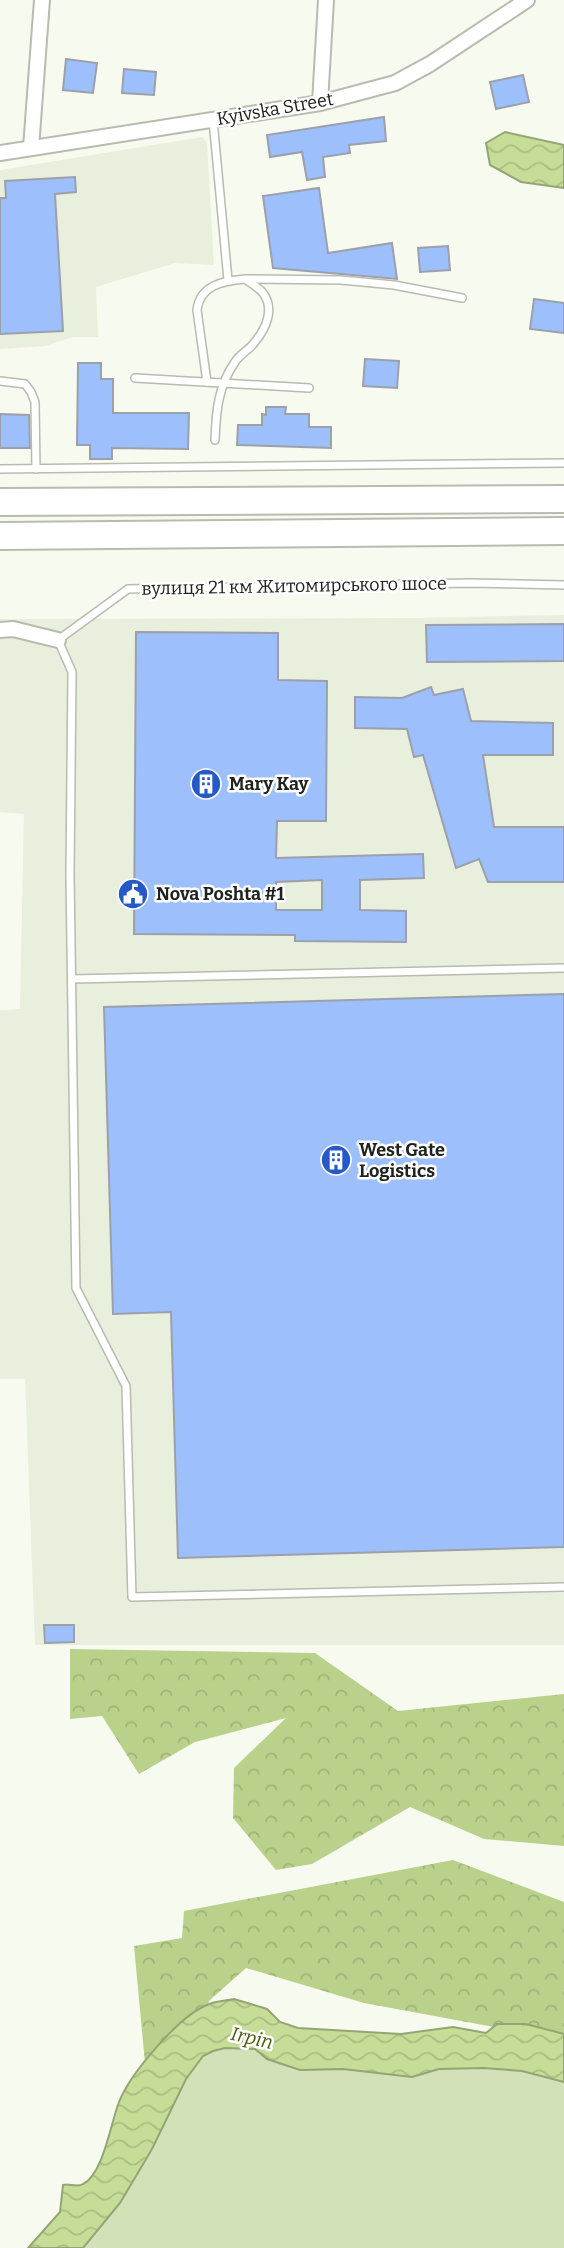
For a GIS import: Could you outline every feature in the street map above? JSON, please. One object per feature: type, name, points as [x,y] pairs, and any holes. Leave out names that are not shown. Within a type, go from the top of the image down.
[{"type":"highway","points":[[0,502],[564,499]]},
{"type":"highway","points":[[0,536],[564,531]]},
{"type":"street","points":[[31,148],[42,0]]},
{"type":"street","points":[[320,103],[326,0]]},
{"type":"street","name":"Kyivska Street","points":[[0,153],[320,103],[396,83],[430,64],[527,0]]},
{"type":"street","points":[[0,630],[13,629],[58,640]]},
{"type":"lane","points":[[213,120],[228,280]]},
{"type":"lane","points":[[215,440],[216,407],[223,383],[236,360],[254,344],[266,326],[269,311],[263,293],[246,279]]},
{"type":"lane","points":[[207,382],[197,310],[198,299],[205,291],[228,280],[341,280],[394,285],[462,298]]},
{"type":"lane","points":[[135,378],[309,388]]},
{"type":"lane","points":[[0,381],[25,384],[32,392],[35,402],[36,469]]},
{"type":"lane","points":[[0,469],[564,463]]},
{"type":"lane","name":"вулиця 21 км Житомирського шосе","points":[[58,640],[128,589],[470,583],[564,585]]},
{"type":"lane","points":[[58,640],[72,672],[70,875],[76,1288],[126,1386],[132,1597],[564,1587]]},
{"type":"lane","points":[[72,979],[564,968]]},
{"type":"shaded area","points":[[202,137],[207,143],[214,265],[175,263],[96,287],[98,337],[73,337],[45,346],[0,349],[0,170]]},
{"type":"shaded area","points":[[564,615],[564,1645],[35,1645],[25,1379],[0,1379],[0,1010],[20,1009],[24,814],[0,812],[0,619]]},
{"type":"shaded area","points":[[201,2026],[564,2067],[564,2248],[62,2248]]},
{"type":"green space","points":[[70,1649],[315,1653],[398,1711],[564,1694],[564,1846],[484,1839],[410,1807],[312,1864],[276,1870],[233,1818],[234,1768],[286,1718],[195,1742],[139,1774],[102,1716],[70,1719]]},
{"type":"green space","points":[[453,1860],[564,1902],[564,2040],[364,2003],[246,1968],[209,2001],[198,2046],[147,2084],[134,1946],[182,1938],[184,1911]]},
{"type":"water","points":[[505,132],[564,145],[564,188],[521,182],[490,165],[486,143]]},
{"type":"water","name":"Irpin","points":[[234,1999],[267,2009],[280,2022],[298,2028],[401,2034],[453,2027],[486,2033],[497,2024],[526,2024],[564,2034],[564,2082],[522,2071],[484,2068],[439,2069],[412,2077],[343,2069],[300,2070],[267,2059],[255,2049],[225,2048],[213,2051],[203,2056],[186,2079],[152,2149],[120,2203],[83,2248],[28,2248],[60,2212],[63,2185],[83,2184],[96,2170],[106,2147],[119,2102],[144,2062],[170,2033],[196,2011],[210,2004]]},
{"type":"building","points":[[66,59],[97,63],[93,93],[63,90]]},
{"type":"building","points":[[124,69],[156,72],[154,95],[122,93]]},
{"type":"building","points":[[523,75],[529,102],[496,109],[490,82]]},
{"type":"building","points":[[384,117],[386,141],[349,145],[350,153],[323,157],[325,177],[307,180],[302,152],[270,157],[267,135]]},
{"type":"building","points":[[75,177],[76,192],[55,194],[63,331],[0,334],[0,198],[6,198],[5,181]]},
{"type":"building","points":[[319,188],[328,253],[392,243],[397,279],[273,268],[263,196]]},
{"type":"building","points":[[448,246],[450,270],[420,272],[418,248]]},
{"type":"building","points":[[534,299],[564,303],[564,333],[530,329]]},
{"type":"building","points":[[365,359],[399,361],[397,388],[363,386]]},
{"type":"building","points":[[78,363],[101,363],[101,379],[113,379],[113,413],[189,413],[188,449],[112,448],[112,459],[90,459],[90,445],[77,445]]},
{"type":"building","points":[[266,407],[286,407],[285,414],[309,414],[309,427],[331,427],[331,448],[237,445],[238,425],[262,425],[262,414],[266,415]]},
{"type":"building","points":[[0,414],[29,415],[30,448],[0,448]]},
{"type":"building","points":[[564,624],[564,661],[427,662],[426,625]]},
{"type":"building","name":"Mary Kay","points":[[136,632],[278,633],[278,680],[327,681],[326,821],[277,821],[276,858],[423,854],[424,878],[360,880],[360,910],[406,911],[406,942],[295,941],[295,935],[134,934]],"holes":[[[322,880],[322,910],[276,910],[276,882]]]},
{"type":"building","points":[[431,687],[434,695],[463,689],[471,721],[553,723],[553,755],[483,755],[494,827],[564,827],[564,882],[488,882],[479,859],[456,868],[423,755],[414,757],[407,729],[355,728],[355,697],[402,698]]},
{"type":"building","name":"West Gate Logistics","points":[[564,994],[564,1547],[178,1558],[171,1312],[113,1314],[104,1007]]},
{"type":"building","points":[[44,1625],[74,1625],[74,1642],[45,1643]]},
{"type":"place","name":"Mary Kay","points":[[206,784]]},
{"type":"place","name":"Nova Poshta #1","points":[[133,894]]},
{"type":"place","name":"West Gate Logistics","points":[[336,1160]]}]
